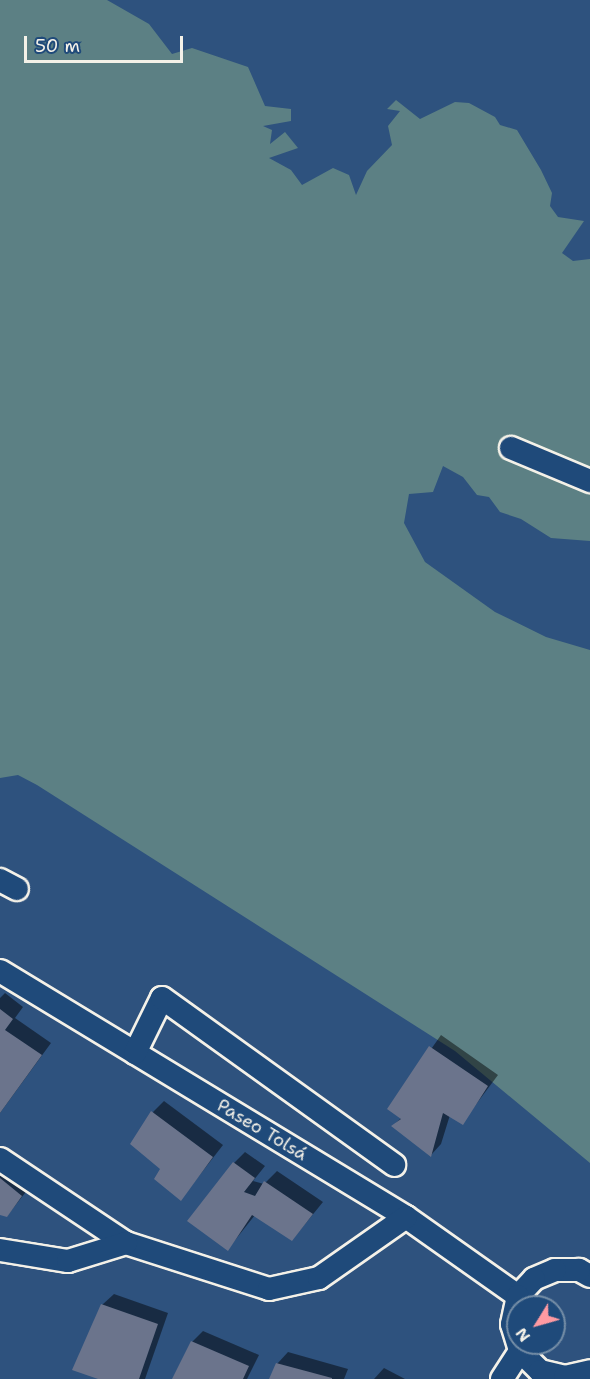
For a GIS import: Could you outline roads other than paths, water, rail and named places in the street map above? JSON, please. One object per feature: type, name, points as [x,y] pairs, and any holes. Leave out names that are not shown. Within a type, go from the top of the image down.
[{"type":"street","points":[[511,448],[590,481]]},
{"type":"street","name":"Paseo Tolsá","points":[[0,971],[406,1216],[517,1295]]},
{"type":"street","points":[[135,1053],[162,998],[394,1165]]},
{"type":"street","points":[[0,1159],[126,1243],[269,1289],[319,1278],[406,1216]]},
{"type":"street","points":[[0,1250],[68,1262],[126,1243]]},
{"type":"street","points":[[519,1295],[534,1279],[555,1270],[579,1270],[590,1276]]},
{"type":"street","points":[[502,1379],[517,1355]]},
{"type":"street","points":[[523,1355],[537,1375],[565,1377],[590,1371]]}]
